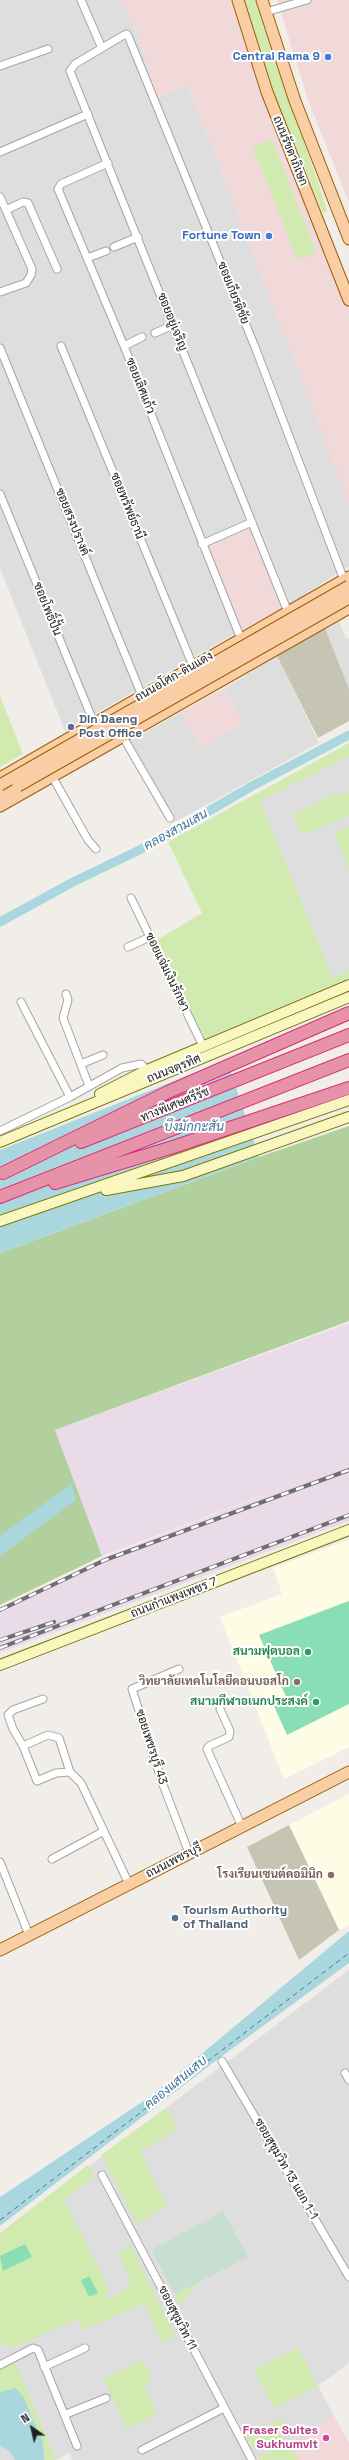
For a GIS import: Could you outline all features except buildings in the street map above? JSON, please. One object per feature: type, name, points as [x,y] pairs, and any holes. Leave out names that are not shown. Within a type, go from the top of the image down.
[{"type":"highway","points":[[2,1174],[168,1092],[349,1013]]},
{"type":"highway","name":"ทางพิเศษศรีรัช","points":[[2,1174],[349,1036]]},
{"type":"highway","name":"ทางพิเศษศรีรัช","points":[[0,1197],[349,1060]]},
{"type":"highway","points":[[0,1200],[173,1147],[349,1088]]},
{"type":"main road","name":"ถนนรัชดาภิเษก","points":[[238,0],[267,92],[348,296]]},
{"type":"main road","name":"ถนนรัชดาภิเษก","points":[[262,0],[295,101],[349,239]]},
{"type":"main road","name":"ถนนอโศก-ดินแดง","points":[[0,778],[288,612],[347,581]]},
{"type":"main road","name":"ถนนอโศก-ดินแดง","points":[[0,785],[347,581]]},
{"type":"main road","name":"ถนนอโศก-ดินแดง","points":[[0,796],[349,598]]},
{"type":"main road","points":[[0,806],[349,608]]},
{"type":"main road","points":[[261,628],[273,651]]},
{"type":"main road","points":[[211,656],[222,679]]},
{"type":"main road","points":[[56,1118],[127,1079],[349,985]]},
{"type":"main road","name":"ถนนจตุรทิศ","points":[[0,1142],[349,997]]},
{"type":"main road","points":[[0,1221],[73,1197],[349,1100]]},
{"type":"main road","points":[[73,1197],[183,1176],[349,1117]]},
{"type":"main road","name":"ถนนกำแพงเพชร 7","points":[[0,1665],[349,1530]]},
{"type":"main road","name":"ถนนเพชรบุรี","points":[[0,1950],[349,1772]]},
{"type":"street","points":[[80,0],[102,46]]},
{"type":"street","points":[[266,12],[307,0]]},
{"type":"street","name":"ซอยเกียรติชัย","points":[[102,46],[127,34],[129,38],[255,347],[347,581]]},
{"type":"street","name":"ซอยอยู่เจริญ","points":[[102,46],[69,68],[174,325],[288,612]]},
{"type":"street","points":[[0,66],[48,49]]},
{"type":"street","points":[[0,152],[88,114]]},
{"type":"street","name":"ซอยเลิศแก้ว","points":[[108,163],[58,186],[124,346],[241,639]]},
{"type":"street","points":[[0,197],[32,269],[32,275],[26,283],[0,292]]},
{"type":"street","points":[[6,210],[23,202],[28,203],[57,269]]},
{"type":"street","points":[[114,247],[138,237]]},
{"type":"street","points":[[87,258],[106,251]]},
{"type":"street","points":[[155,333],[174,325]]},
{"type":"street","points":[[124,346],[142,337]]},
{"type":"street","name":"ซอยทรัพย์ธานี","points":[[61,346],[193,666]]},
{"type":"street","name":"ซอยสรงปรางค์","points":[[0,348],[142,696]]},
{"type":"street","name":"ซอยโพธิ์ปั้น","points":[[0,494],[94,723]]},
{"type":"street","points":[[202,544],[252,522]]},
{"type":"street","points":[[123,737],[170,818]]},
{"type":"street","points":[[52,776],[88,840],[96,849]]},
{"type":"street","name":"ซอยแจ่มเงินรักษา","points":[[131,898],[203,1046]]},
{"type":"street","points":[[128,947],[150,937]]},
{"type":"street","points":[[66,994],[68,1000],[63,1018],[89,1086]]},
{"type":"street","points":[[21,1002],[70,1097]]},
{"type":"street","points":[[80,1064],[103,1054]]},
{"type":"street","points":[[0,1131],[70,1097],[122,1068],[141,1064],[147,1070]]},
{"type":"street","name":"ซอยเพชรบุรี 43","points":[[180,1669],[132,1689],[162,1782],[189,1853]]},
{"type":"street","points":[[43,1699],[13,1710],[8,1716],[23,1746],[37,1781],[56,1772],[70,1772]]},
{"type":"street","points":[[220,1708],[230,1731],[229,1737],[208,1746],[207,1749],[242,1827]]},
{"type":"street","points":[[23,1746],[48,1735],[59,1738],[70,1772],[81,1783],[129,1884]]},
{"type":"street","points":[[52,1859],[104,1830]]},
{"type":"street","points":[[0,1862],[29,1935]]},
{"type":"street","name":"ซอยสุขุมวิท 13 แยก 1-1","points":[[222,2061],[349,2277]]},
{"type":"street","points":[[345,2073],[349,2080]]},
{"type":"street","name":"ซอยสุขุมวิท 11","points":[[102,2175],[252,2460]]},
{"type":"street","points":[[0,2365],[35,2348],[38,2350],[77,2446]]},
{"type":"street","points":[[44,2367],[84,2348]]},
{"type":"street","points":[[64,2415],[106,2398]]},
{"type":"street","points":[[142,2450],[224,2408]]},
{"type":"shaded area","points":[[0,0],[121,0],[136,31],[158,97],[187,84],[349,501],[349,566],[290,604],[257,518],[198,544],[236,633],[65,731],[0,568]]},
{"type":"shaded area","points":[[121,0],[238,0],[349,305],[349,504],[187,84],[157,97],[136,31]]},
{"type":"shaded area","name":"Central Rama 9","points":[[277,0],[349,0],[349,202],[308,100]]},
{"type":"shaded area","points":[[257,518],[290,604],[236,633],[198,545]]},
{"type":"shaded area","points":[[339,621],[346,639],[349,638],[349,689],[325,628]]},
{"type":"shaded area","points":[[325,628],[349,689],[349,721],[318,738],[277,656]]},
{"type":"shaded area","points":[[277,656],[319,743],[175,822],[129,742],[181,712],[200,746],[242,724],[225,688]]},
{"type":"shaded area","points":[[225,688],[242,724],[200,746],[181,712]]},
{"type":"shaded area","points":[[349,743],[349,978],[335,983],[257,795]]},
{"type":"shaded area","points":[[349,1323],[349,1521],[0,1653],[0,1609],[105,1557],[308,1478],[102,1556],[55,1430]]},
{"type":"shaded area","name":"วิทยาลัยเทคโนโลยีดอนบอสโก","points":[[349,1540],[349,1747],[284,1779],[220,1617],[282,1594],[273,1568]]},
{"type":"shaded area","name":"โรงเรียนเซนต์ดอมินิก","points":[[349,1794],[349,1925],[339,1930],[289,1825]]},
{"type":"shaded area","points":[[289,1825],[339,1930],[299,1960],[247,1847]]},
{"type":"shaded area","points":[[349,1970],[349,2363],[318,2386],[334,2416],[253,2460],[72,2460],[69,2453],[56,2460],[0,2460],[0,2369],[15,2361],[14,2354],[0,2363],[0,2233]]},
{"type":"shaded area","points":[[334,2416],[349,2443],[349,2460],[253,2460]]},
{"type":"green space","points":[[244,0],[256,0],[263,25],[320,188],[327,211],[323,213],[272,89]]},
{"type":"green space","points":[[272,139],[316,252],[297,259],[253,147]]},
{"type":"green space","points":[[0,696],[23,754],[0,767]]},
{"type":"green space","points":[[349,743],[349,756],[260,801],[333,978],[349,971],[349,978],[204,1039],[154,942],[202,913],[168,842]]},
{"type":"green space","points":[[349,792],[349,815],[302,835],[293,815],[330,796]]},
{"type":"green space","points":[[349,826],[349,869],[334,833]]},
{"type":"green space","points":[[349,1126],[349,1321],[55,1430],[102,1556],[0,1605],[0,1253],[259,1157]]},
{"type":"green space","name":"สนามฟุตบอล","points":[[349,1601],[349,1704],[287,1735],[274,1706],[287,1699],[259,1635]]},
{"type":"green space","points":[[166,2108],[178,2129],[140,2152],[167,2206],[137,2224],[101,2155]]},
{"type":"green space","points":[[88,2165],[94,2177],[64,2200],[110,2290],[105,2293],[109,2300],[131,2285],[118,2253],[131,2246],[175,2335],[162,2344],[145,2303],[82,2330],[77,2319],[13,2348],[0,2344],[0,2233]]},
{"type":"green space","points":[[223,2211],[248,2257],[175,2294],[151,2250]]},
{"type":"green space","points":[[25,2244],[32,2257],[3,2271],[0,2256]]},
{"type":"green space","points":[[89,2276],[98,2293],[89,2297],[81,2280]]},
{"type":"green space","points":[[196,2283],[194,2289],[180,2305],[175,2294]]},
{"type":"green space","points":[[298,2348],[318,2386],[274,2408],[254,2370]]},
{"type":"green space","points":[[143,2359],[152,2379],[145,2388],[157,2413],[127,2429],[104,2379]]},
{"type":"green space","points":[[15,2361],[56,2460],[44,2460],[43,2442],[0,2392],[0,2369]]},
{"type":"green space","points":[[282,2418],[289,2433],[254,2450],[246,2436]]},
{"type":"green space","points":[[288,2441],[298,2460],[260,2460],[258,2457]]},
{"type":"water","name":"บึงมักกะสัน","points":[[227,1060],[259,1157],[0,1253],[0,1150]]},
{"type":"water","points":[[71,1484],[76,1500],[0,1556],[0,1536]]},
{"type":"water","name":"คลองแสนแสบ","points":[[349,1931],[349,1963],[218,2059],[0,2226],[0,2197],[151,2096]]},
{"type":"water","points":[[16,2388],[23,2396],[43,2442],[44,2460],[15,2460],[10,2452],[0,2446],[0,2392]]},
{"type":"waterway","name":"คลองสามเสน","points":[[0,922],[73,882],[154,843],[254,785],[349,735]]},
{"type":"ferry route","points":[[0,2220],[349,1953]]},
{"type":"railway","points":[[0,1610],[105,1560],[349,1470]]},
{"type":"railway","points":[[0,1648],[349,1515]]},
{"type":"railway","points":[[0,1640],[54,1622]]},
{"type":"place","name":"Central Rama 9","points":[[328,57]]},
{"type":"place","name":"Fortune Town","points":[[269,236]]},
{"type":"place","name":"Din Daeng Post Office","points":[[71,727]]},
{"type":"place","name":"สนามฟุตบอล","points":[[308,1652]]},
{"type":"place","name":"วิทยาลัยเทคโนโลยีดอนบอสโก","points":[[297,1682]]},
{"type":"place","name":"สนามกีฬาอเนกประสงค์","points":[[316,1702]]},
{"type":"place","name":"โรงเรียนเซนต์ดอมินิก","points":[[331,1875]]},
{"type":"place","name":"Tourism Authority of Thailand","points":[[175,1918]]},
{"type":"place","name":"Fraser Suites Sukhumvit","points":[[326,2438]]}]
